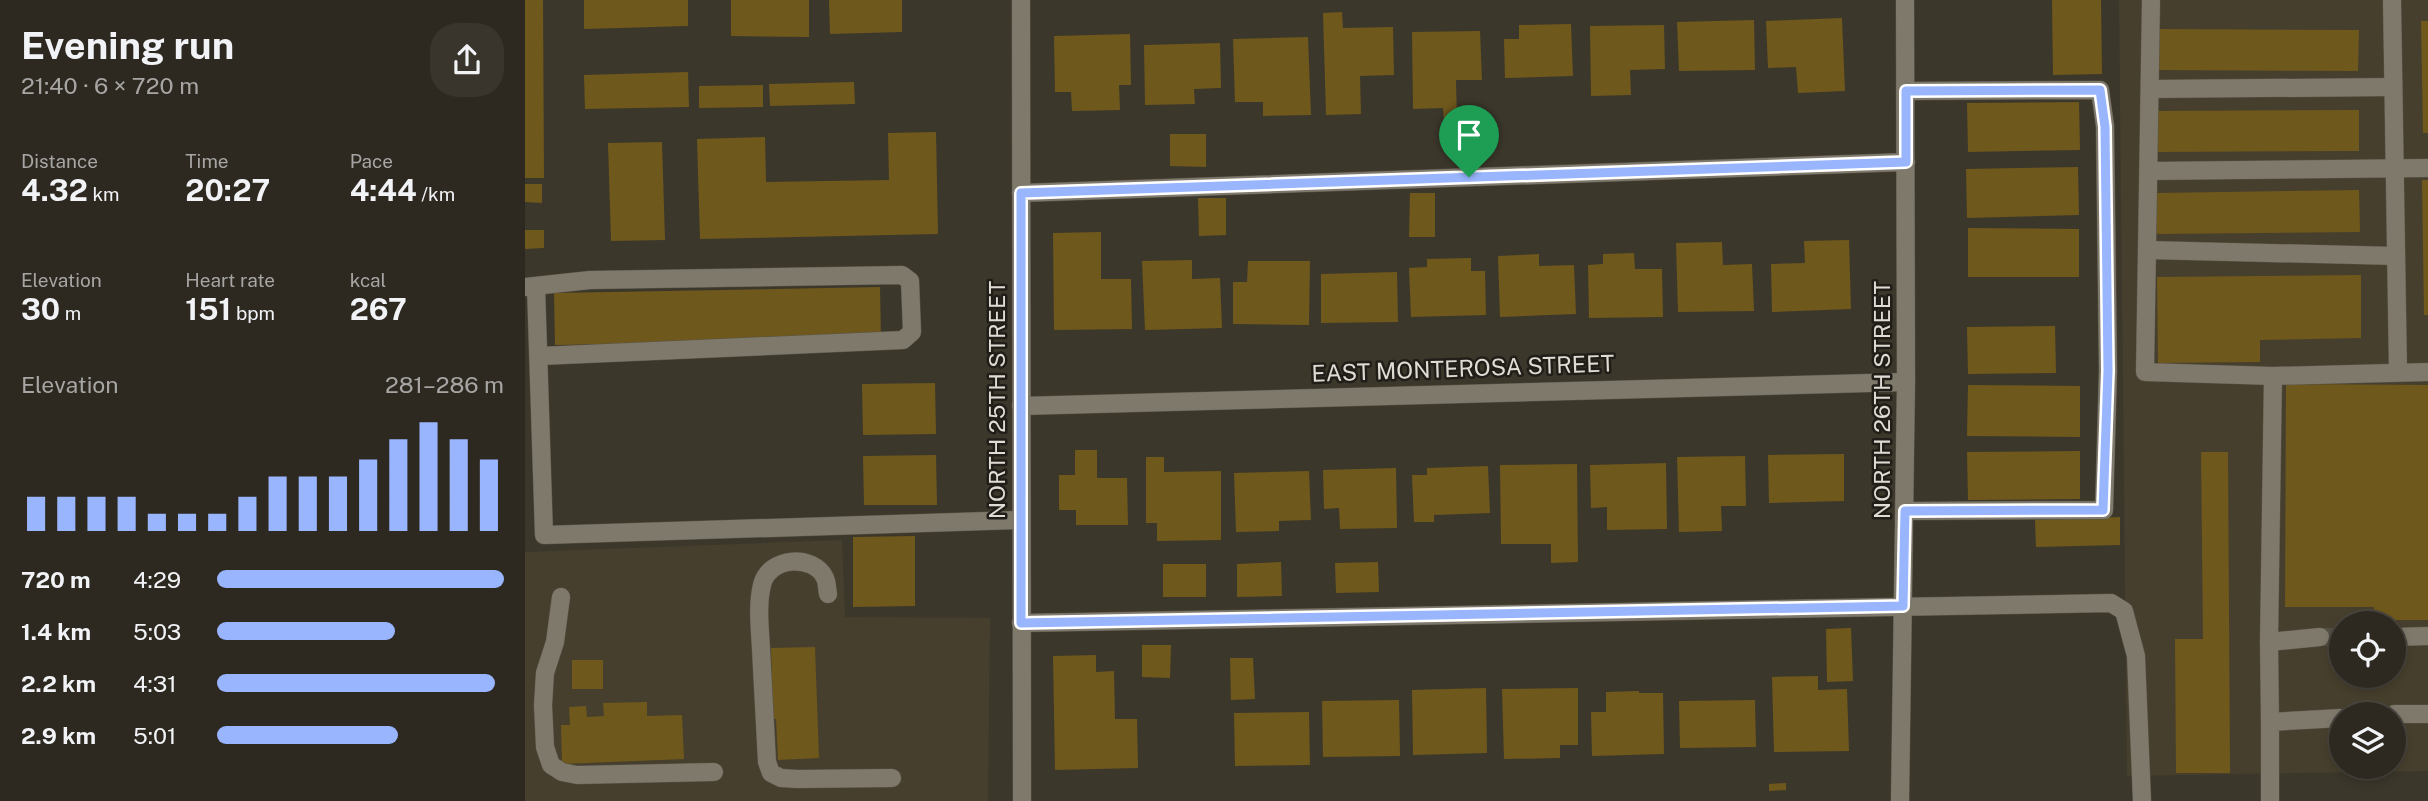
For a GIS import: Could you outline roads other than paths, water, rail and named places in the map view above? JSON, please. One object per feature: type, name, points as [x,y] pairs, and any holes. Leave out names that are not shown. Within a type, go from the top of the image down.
[{"type":"street","name":"NORTH 25TH STREET","points":[[1021,0],[1022,801]]},
{"type":"street","name":"NORTH 26TH STREET","points":[[1900,801],[1906,382],[1905,0]]},
{"type":"street","points":[[2151,0],[2145,372],[2273,376],[2428,372]]},
{"type":"street","points":[[2392,0],[2398,372]]},
{"type":"street","points":[[2150,89],[2393,87]]},
{"type":"street","points":[[1905,511],[2103,510],[2108,371],[2105,127],[2100,90],[1906,91]]},
{"type":"street","points":[[1021,193],[1906,162]]},
{"type":"street","points":[[2149,171],[2428,168]]},
{"type":"street","points":[[2148,250],[2396,256]]},
{"type":"street","points":[[540,356],[903,341],[912,332],[910,281],[902,275],[604,280],[531,287],[540,356],[544,535],[1020,520]]},
{"type":"street","points":[[2270,801],[2269,642],[2273,376]]},
{"type":"street","name":"EAST MONTEROSA STREET","points":[[1021,406],[1906,382]]},
{"type":"street","points":[[828,594],[826,579],[820,571],[811,565],[797,562],[774,565],[762,585],[760,610],[767,762],[771,773],[781,778],[893,778]]},
{"type":"street","points":[[561,597],[555,642],[545,673],[543,705],[545,747],[551,765],[562,772],[577,775],[714,772]]},
{"type":"street","points":[[1021,623],[2111,603],[2125,611],[2136,656],[2142,801]]},
{"type":"street","points":[[2406,637],[2428,636]]},
{"type":"street","points":[[2269,642],[2320,637]]},
{"type":"street","points":[[2406,714],[2428,715]]},
{"type":"street","points":[[2270,722],[2329,719]]},
{"type":"tunnel","points":[[2320,637],[2329,637]]}]
